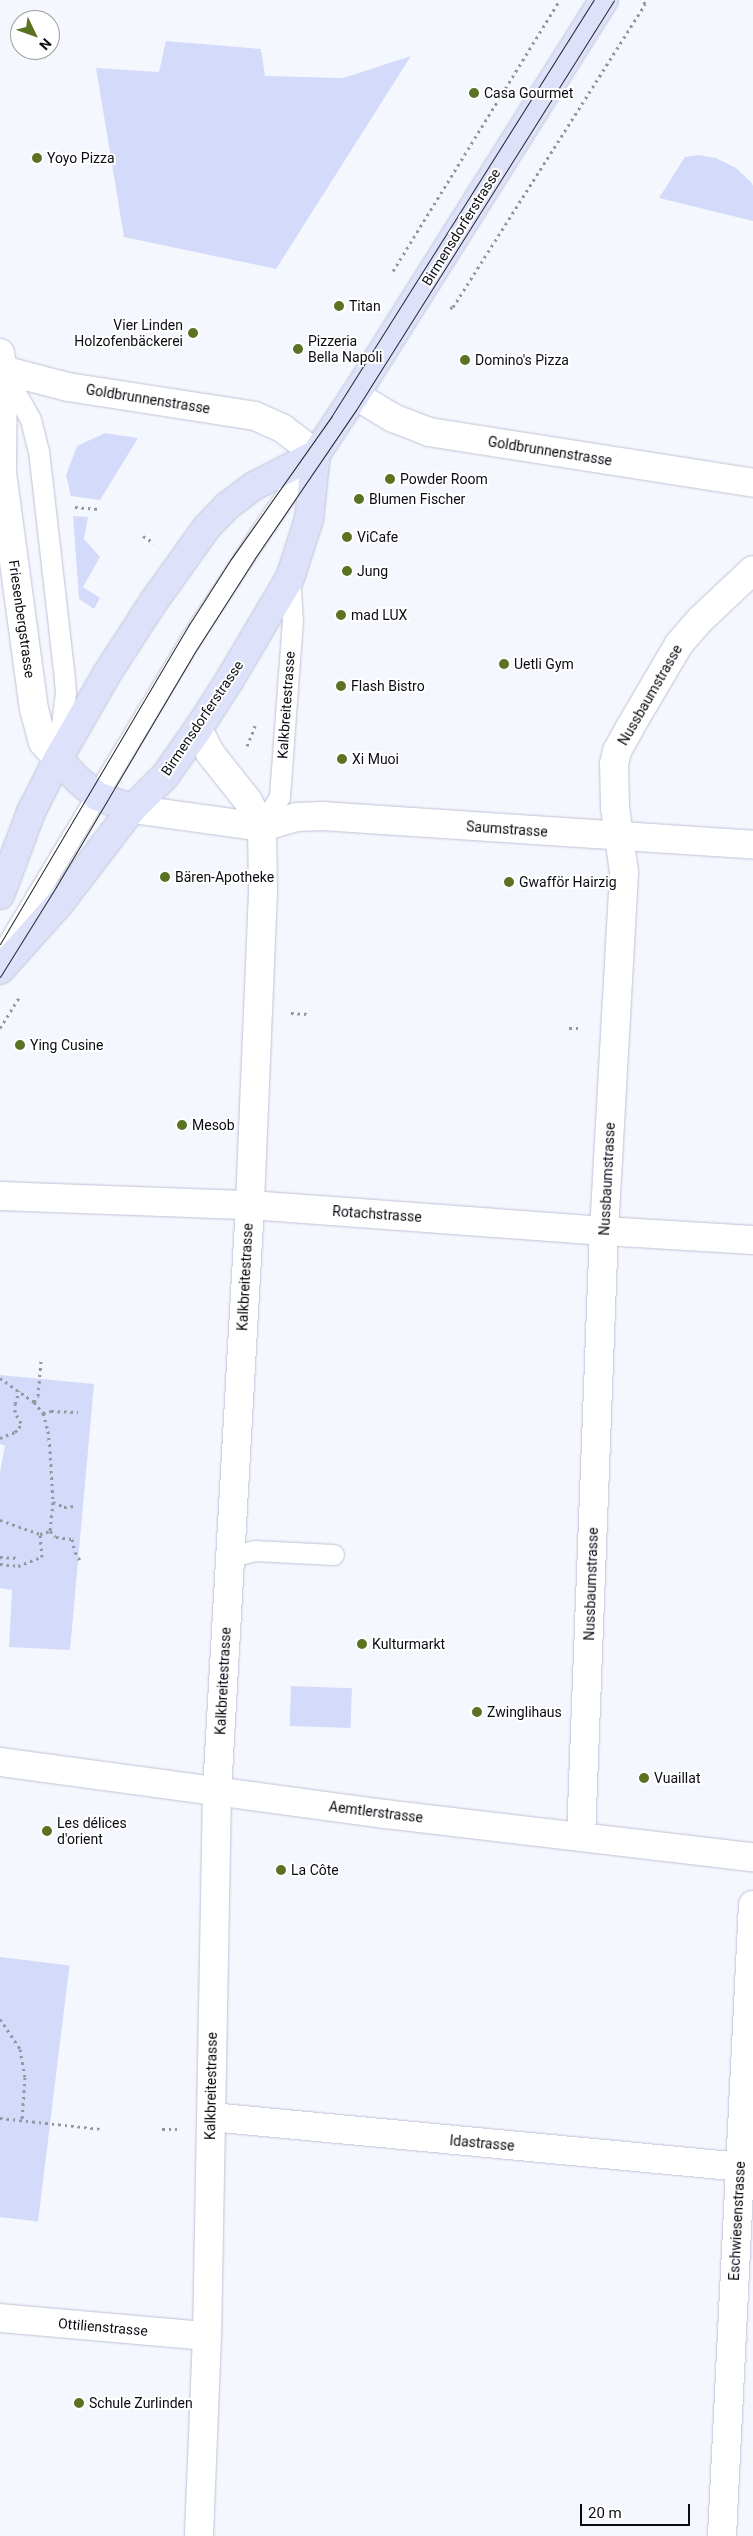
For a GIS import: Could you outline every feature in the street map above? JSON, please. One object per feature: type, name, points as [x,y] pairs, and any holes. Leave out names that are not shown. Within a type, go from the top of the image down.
[{"type":"main road","name":"Birmensdorferstrasse","points":[[0,970],[64,898],[132,809],[165,776],[198,729],[290,578],[309,519],[316,454],[355,396],[604,0]]},
{"type":"main road","name":"Birmensdorferstrasse","points":[[0,895],[31,812],[58,759],[108,672],[154,601],[207,527],[226,507],[254,486],[316,454]]},
{"type":"main road","points":[[58,759],[97,796],[132,809]]},
{"type":"street","name":"Goldbrunnenstrasse","points":[[1,364],[68,386],[255,416],[282,428],[316,454]]},
{"type":"street","name":"Friesenbergstrasse","points":[[1,364],[2,473],[34,709],[43,742],[58,759]]},
{"type":"street","name":"Goldbrunnenstrasse","points":[[355,396],[393,418],[429,432],[753,484]]},
{"type":"street","name":"Nussbaumstrasse","points":[[581,1837],[604,1231],[624,872],[618,837],[614,764],[617,751],[679,644],[701,619],[753,570]]},
{"type":"street","name":"Kalkbreitestrasse","points":[[198,729],[210,753],[248,801],[262,827],[261,966],[250,1204],[217,1792],[207,2336],[199,2536]]},
{"type":"street","points":[[132,809],[262,827]]},
{"type":"street","name":"Saumstrasse","points":[[262,827],[296,817],[322,816],[753,845]]},
{"type":"street","name":"Rotachstrasse","points":[[0,1196],[250,1204],[604,1231],[753,1240]]},
{"type":"street","name":"Aemtlerstrasse","points":[[0,1762],[217,1792],[753,1858]]},
{"type":"street","name":"Eschwiesenstrasse","points":[[722,2536],[746,2167],[753,1905]]},
{"type":"street","name":"Idastrasse","points":[[211,2118],[746,2167]]},
{"type":"street","name":"Ottilienstrasse","points":[[0,2318],[207,2336]]},
{"type":"lane","points":[[1,364],[31,420],[40,451],[65,686],[58,759]]},
{"type":"lane","name":"Birmensdorferstrasse","points":[[0,958],[196,633],[260,534],[316,454]]},
{"type":"lane","name":"Kalkbreitestrasse","points":[[262,827],[280,797],[293,622],[290,578]]},
{"type":"lane","points":[[229,1558],[255,1551],[334,1555]]},
{"type":"path","points":[[392,269],[560,0]]},
{"type":"path","points":[[453,307],[645,4],[643,0]]},
{"type":"path","points":[[69,508],[86,506],[98,510]]},
{"type":"path","points":[[143,536],[154,543]]},
{"type":"path","points":[[285,1012],[308,1014]]},
{"type":"path","points":[[34,1402],[38,1396],[41,1359]]},
{"type":"path","points":[[0,1378],[34,1402],[43,1414],[48,1431],[53,1502],[50,1531]]},
{"type":"path","points":[[0,1438],[16,1432],[19,1428],[20,1422],[15,1404],[19,1391]]},
{"type":"path","points":[[43,1414],[50,1411],[78,1412]]},
{"type":"path","points":[[53,1502],[64,1507],[76,1506]]},
{"type":"path","points":[[0,1520],[40,1534],[50,1531]]},
{"type":"path","points":[[50,1531],[56,1536],[72,1539],[75,1552],[80,1560]]},
{"type":"path","points":[[0,1564],[18,1566],[42,1557],[40,1534]]},
{"type":"path","points":[[0,1557],[18,1558]]},
{"type":"path","points":[[0,2019],[20,2050],[25,2077],[22,2120]]},
{"type":"path","points":[[0,2118],[102,2130]]},
{"type":"path","points":[[162,2129],[177,2129]]},
{"type":"shaded area","points":[[166,41],[261,49],[265,76],[343,78],[411,56],[276,269],[124,237],[96,68],[159,72]]},
{"type":"shaded area","points":[[699,155],[716,158],[736,168],[751,182],[753,186],[753,221],[659,198],[685,157]]},
{"type":"shaded area","points":[[105,433],[138,438],[100,500],[71,496],[66,475],[77,446]]},
{"type":"shaded area","points":[[73,516],[88,517],[84,539],[100,557],[83,587],[100,598],[94,609],[79,599]]},
{"type":"shaded area","points":[[0,1375],[94,1384],[70,1650],[9,1647],[12,1590],[0,1588],[0,1472],[5,1446],[0,1444]]},
{"type":"shaded area","points":[[291,1686],[352,1688],[351,1728],[290,1726]]},
{"type":"shaded area","points":[[0,1957],[69,1966],[38,2222],[0,2217]]},
{"type":"tram line","points":[[0,944],[190,623],[231,559],[331,417],[594,0]]},
{"type":"tram line","points":[[0,977],[56,887],[193,655],[255,558],[356,410],[614,0]]},
{"type":"place","name":"Casa Gourmet","points":[[474,93]]},
{"type":"place","name":"Yoyo Pizza","points":[[37,158]]},
{"type":"place","name":"Titan","points":[[339,306]]},
{"type":"place","name":"Vier Linden Holzofenbäckerei","points":[[193,333]]},
{"type":"place","name":"Pizzeria Bella Napoli","points":[[298,349]]},
{"type":"place","name":"Domino's Pizza","points":[[465,360]]},
{"type":"place","name":"Powder Room","points":[[390,479]]},
{"type":"place","name":"Blumen Fischer","points":[[359,499]]},
{"type":"place","name":"ViCafe","points":[[347,537]]},
{"type":"place","name":"Jung","points":[[347,571]]},
{"type":"place","name":"mad LUX","points":[[341,615]]},
{"type":"place","name":"Uetli Gym","points":[[504,664]]},
{"type":"place","name":"Flash Bistro","points":[[341,686]]},
{"type":"place","name":"Xi Muoi","points":[[342,759]]},
{"type":"place","name":"Bären-Apotheke","points":[[165,877]]},
{"type":"place","name":"Gwafför Hairzig","points":[[509,882]]},
{"type":"place","name":"Ying Cusine","points":[[20,1045]]},
{"type":"place","name":"Mesob","points":[[182,1125]]},
{"type":"place","name":"Kulturmarkt","points":[[362,1644]]},
{"type":"place","name":"Zwinglihaus","points":[[477,1712]]},
{"type":"place","name":"Vuaillat","points":[[644,1778]]},
{"type":"place","name":"Les délices d'orient","points":[[47,1831]]},
{"type":"place","name":"La Côte","points":[[281,1870]]},
{"type":"place","name":"Schule Zurlinden","points":[[79,2403]]}]
